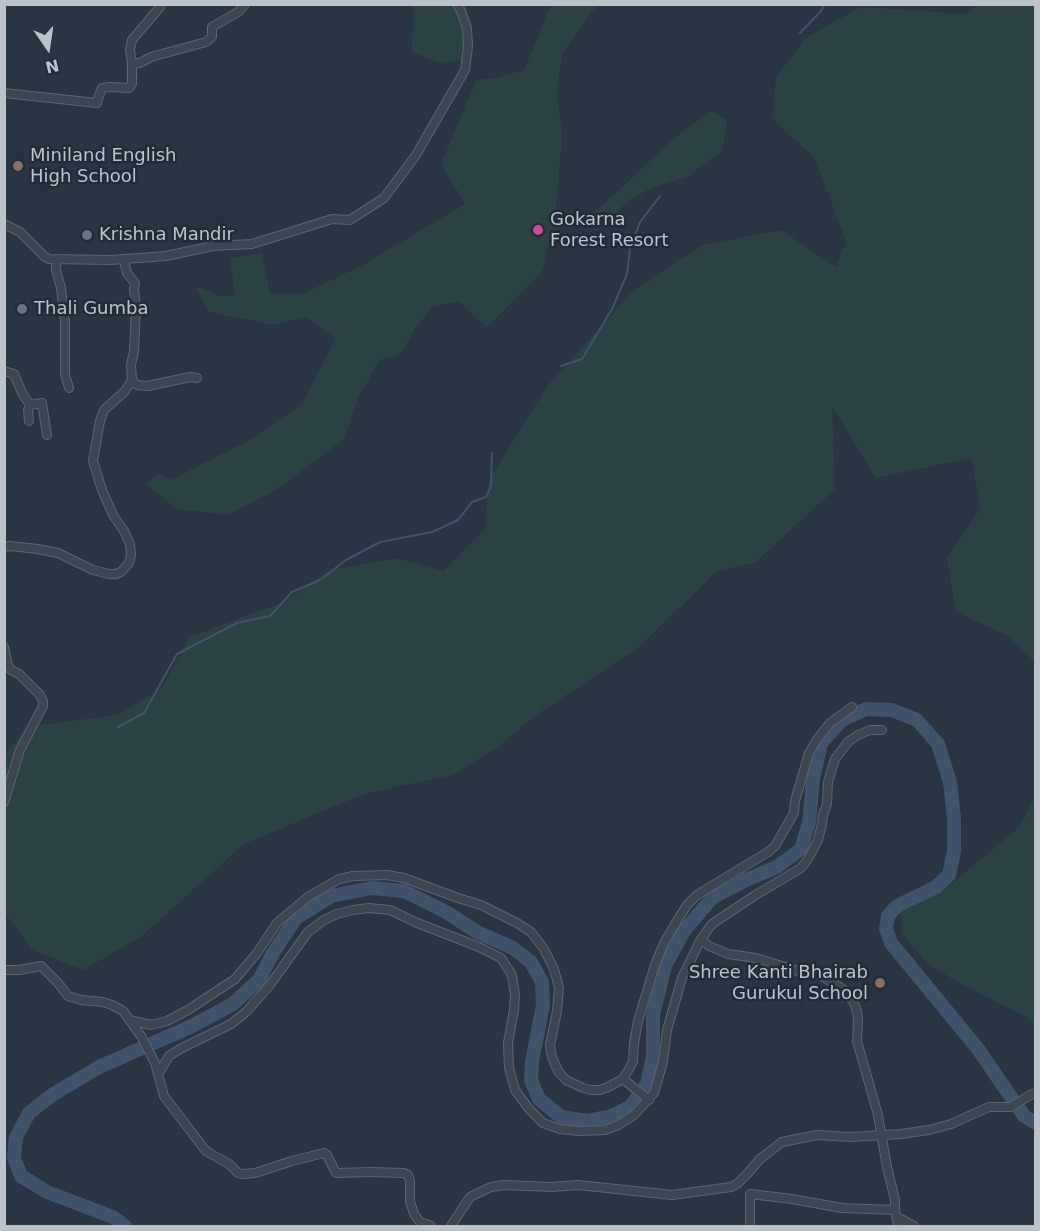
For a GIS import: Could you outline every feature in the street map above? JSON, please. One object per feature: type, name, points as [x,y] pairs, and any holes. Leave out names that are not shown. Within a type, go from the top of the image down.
[{"type":"street","points":[[132,64],[206,42],[212,37],[212,27],[238,12],[245,4]]},
{"type":"street","points":[[4,224],[20,232],[45,257],[58,260],[126,260],[166,256],[213,246],[252,244],[332,219],[350,220],[384,198],[416,155],[465,70],[468,46],[466,28],[457,4]]},
{"type":"street","points":[[4,93],[97,103],[102,88],[129,88],[132,84],[130,50],[132,40],[160,7]]},
{"type":"street","points":[[58,260],[56,270],[61,288],[65,322],[65,374],[69,388]]},
{"type":"street","points":[[4,547],[38,549],[58,554],[93,570],[109,574],[121,572],[129,562],[130,544],[102,490],[93,461],[104,410],[125,391],[132,380],[135,283],[127,273],[126,260]]},
{"type":"street","points":[[4,371],[14,374],[30,405],[29,421]]},
{"type":"street","points":[[132,380],[137,385],[148,386],[190,377],[197,378]]},
{"type":"street","points":[[30,405],[42,403],[47,435]]},
{"type":"street","points":[[4,647],[8,666],[19,674],[44,701],[20,750],[4,802]]},
{"type":"street","points":[[129,1020],[151,1025],[167,1021],[235,979],[257,953],[277,923],[322,888],[339,879],[353,876],[387,875],[404,878],[481,905],[531,932],[544,949],[554,969],[559,988],[550,1045],[558,1071],[566,1080],[583,1088],[600,1090],[608,1088],[625,1080],[633,1062],[638,1021],[655,965],[664,943],[687,905],[697,895],[775,846],[794,813],[795,801],[809,753],[830,723],[852,707]]},
{"type":"street","points":[[159,1073],[169,1056],[180,1048],[231,1024],[246,1012],[269,986],[308,932],[324,920],[337,914],[369,908],[390,910],[501,958],[512,975],[514,995],[514,1010],[508,1043],[509,1068],[515,1090],[543,1123],[561,1129],[579,1131],[604,1130],[618,1125],[634,1115],[654,1093],[663,1062],[667,1030],[682,978],[701,939],[712,924],[801,868],[818,840],[827,804],[828,782],[835,759],[848,742],[858,735],[870,730],[882,730]]},
{"type":"street","points":[[701,939],[709,946],[728,954],[756,958],[820,975],[843,989],[853,1001],[857,1011],[857,1041],[878,1115],[887,1167],[896,1200],[897,1218]]},
{"type":"street","points":[[4,970],[40,966],[58,982],[68,996],[103,1002],[123,1011],[141,1036],[155,1063],[164,1096],[206,1150],[229,1164],[238,1173],[255,1173],[324,1153],[336,1173],[404,1173],[408,1175],[410,1181],[410,1201],[414,1214],[420,1222],[431,1227]]},
{"type":"street","points":[[625,1080],[648,1099]]},
{"type":"street","points":[[451,1227],[470,1197],[491,1187],[578,1185],[672,1195],[731,1187],[775,1145],[782,1142],[817,1135],[850,1137],[939,1128],[951,1125],[989,1107],[1011,1107],[1030,1096]]},
{"type":"street","points":[[735,1185],[738,1190],[750,1194],[792,1199],[897,1218],[914,1227]]},
{"type":"street","points":[[750,1194],[750,1227]]},
{"type":"green space","points":[[409,5],[462,5],[474,56],[443,64],[412,52],[413,12]]},
{"type":"green space","points":[[551,5],[599,5],[562,54],[557,93],[562,135],[559,175],[555,214],[543,270],[487,328],[459,301],[432,307],[414,330],[402,353],[379,361],[358,398],[344,439],[276,490],[227,515],[178,509],[146,485],[158,474],[172,480],[254,438],[302,404],[336,338],[305,317],[274,325],[209,312],[195,286],[221,296],[235,295],[230,258],[262,253],[270,294],[304,293],[361,266],[465,204],[441,164],[476,80],[496,78],[524,70]]},
{"type":"green space","points":[[977,5],[1035,5],[1035,662],[1006,635],[956,612],[947,558],[981,508],[971,458],[876,478],[832,406],[835,489],[756,562],[716,572],[638,648],[536,715],[498,747],[453,775],[364,794],[244,844],[142,936],[83,970],[32,950],[5,913],[5,762],[7,753],[26,727],[118,715],[162,688],[189,637],[281,603],[330,570],[397,558],[444,571],[485,529],[489,480],[548,385],[634,290],[703,245],[781,230],[836,267],[846,241],[814,157],[772,119],[776,77],[807,37],[861,7],[965,14]]},
{"type":"green space","points":[[711,111],[727,120],[723,150],[689,176],[651,188],[627,202],[606,223],[593,214],[679,134]]},
{"type":"green space","points":[[1035,797],[1035,1027],[1030,1019],[954,980],[926,962],[901,933],[901,907],[948,887],[1019,827]]},
{"type":"waterway","points":[[800,33],[825,4]]},
{"type":"waterway","points":[[561,366],[582,359],[612,309],[627,274],[630,249],[640,222],[660,196]]},
{"type":"waterway","points":[[118,727],[144,713],[177,654],[237,623],[270,616],[292,592],[320,580],[346,560],[380,542],[432,532],[458,520],[472,502],[486,497],[491,486],[492,453]]},
{"type":"waterway","points":[[125,1226],[113,1217],[47,1192],[21,1176],[14,1158],[16,1137],[29,1113],[52,1095],[99,1067],[192,1026],[233,1004],[259,980],[273,953],[296,918],[331,896],[372,888],[404,891],[446,912],[477,932],[513,948],[531,962],[542,982],[543,1005],[532,1062],[531,1080],[539,1099],[561,1117],[587,1121],[611,1116],[630,1107],[647,1084],[653,1057],[653,1015],[665,966],[684,931],[713,897],[777,867],[801,849],[809,823],[813,779],[821,743],[842,720],[866,709],[892,710],[917,720],[938,744],[950,782],[954,818],[954,851],[949,875],[936,887],[897,906],[888,916],[886,929],[891,943],[978,1049],[1024,1116],[1036,1123]]},
{"type":"place","name":"Miniland English High School","points":[[18,166]]},
{"type":"place","name":"Gokarna Forest Resort","points":[[538,230]]},
{"type":"place","name":"Krishna Mandir","points":[[87,235]]},
{"type":"place","name":"Thali Gumba","points":[[22,309]]},
{"type":"place","name":"Shree Kanti Bhairab Gurukul School","points":[[880,983]]}]
